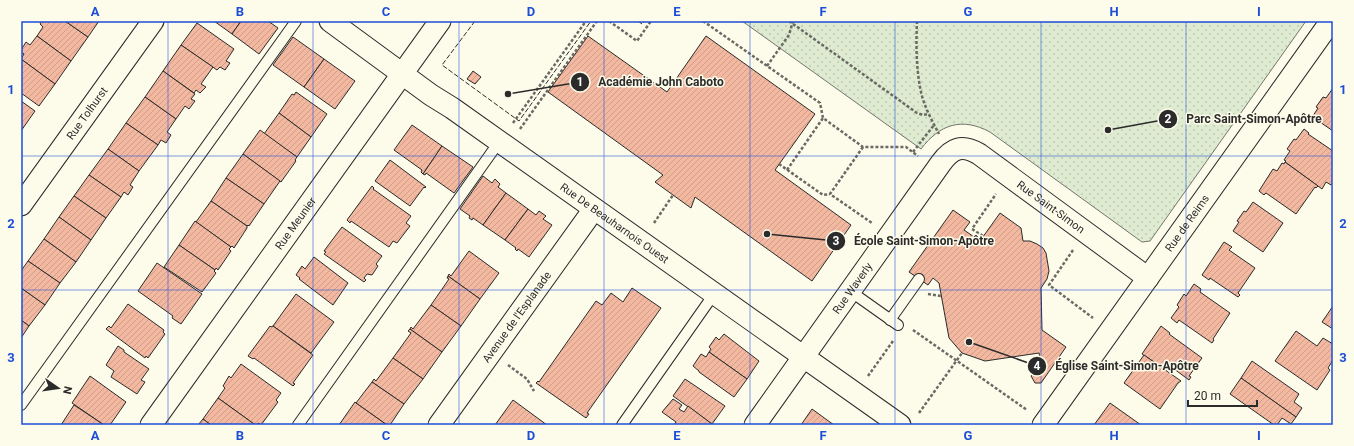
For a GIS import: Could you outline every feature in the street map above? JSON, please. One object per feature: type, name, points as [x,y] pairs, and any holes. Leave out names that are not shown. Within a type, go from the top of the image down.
[{"type":"street","name":"Rue Tolhurst","points":[[21,205],[153,21]]},
{"type":"street","name":"Rue De Beauharnois Ouest","points":[[330,21],[900,425]]},
{"type":"street","name":"Rue Meunier","points":[[151,425],[440,21]]},
{"type":"street","name":"Rue de Reims","points":[[1036,419],[1148,278],[1331,21]]},
{"type":"street","name":"Rue Saint-Simon","points":[[950,152],[964,149],[979,154],[1148,278]]},
{"type":"street","name":"Rue Waverly","points":[[755,425],[944,158],[950,152]]},
{"type":"street","name":"Avenue de l'Esplanade","points":[[439,425],[594,209]]},
{"type":"lane","points":[[21,405],[296,21]]},
{"type":"lane","points":[[298,425],[499,142]]},
{"type":"lane","points":[[850,291],[894,322],[919,279]]},
{"type":"lane","points":[[622,425],[714,294]]},
{"type":"path","points":[[513,123],[586,21]]},
{"type":"path","points":[[520,129],[597,21]]},
{"type":"path","points":[[608,21],[637,41],[651,21]]},
{"type":"path","points":[[703,21],[820,103],[823,118],[863,147],[906,147],[919,157]]},
{"type":"path","points":[[917,21],[917,65],[921,92],[928,114],[939,134]]},
{"type":"path","points":[[767,66],[789,35],[791,22],[917,113],[923,115],[928,114]]},
{"type":"path","points":[[787,170],[823,118]]},
{"type":"path","points":[[913,152],[934,125]]},
{"type":"path","points":[[830,194],[863,147]]},
{"type":"path","points":[[779,164],[823,195],[830,194],[870,221]]},
{"type":"path","points":[[983,236],[972,229],[996,194]]},
{"type":"path","points":[[653,223],[673,195]]},
{"type":"path","points":[[1049,285],[1073,250]]},
{"type":"path","points":[[1044,283],[1049,285],[1097,321]]},
{"type":"path","points":[[926,294],[942,296]]},
{"type":"path","points":[[917,333],[1036,419]]},
{"type":"path","points":[[919,413],[962,353]]},
{"type":"path","points":[[507,364],[528,379],[534,391]]},
{"type":"green space","points":[[742,21],[1306,21],[1150,241],[1142,242],[990,132],[980,127],[961,124],[952,126],[936,134],[928,140],[921,149]]},
{"type":"building","points":[[42,21],[65,21],[88,37],[71,61],[37,36],[43,27],[40,24]]},
{"type":"building","points":[[65,21],[99,21],[88,37]]},
{"type":"building","points":[[214,21],[241,21],[232,34]]},
{"type":"building","points":[[241,21],[268,21],[278,28],[259,54],[232,34]]},
{"type":"building","points":[[197,23],[234,49],[226,61],[230,63],[225,70],[220,67],[217,70],[181,45]]},
{"type":"building","points":[[37,36],[71,61],[55,84],[21,59],[24,54],[21,50],[26,42],[30,45]]},
{"type":"building","points":[[588,36],[667,92],[706,36],[815,114],[775,170],[851,225],[812,281],[695,197],[691,208],[655,182],[663,175],[548,92]]},
{"type":"building","points":[[293,37],[324,59],[304,87],[273,65]]},
{"type":"building","points":[[181,45],[213,67],[201,84],[206,87],[200,93],[196,90],[194,93],[163,71]]},
{"type":"building","points":[[21,59],[55,84],[39,106],[21,93]]},
{"type":"building","points":[[324,59],[355,81],[335,109],[304,87]]},
{"type":"building","points":[[163,71],[195,94],[191,99],[195,101],[189,109],[185,106],[176,119],[145,97]]},
{"type":"building","points":[[473,71],[481,77],[475,84],[467,79]]},
{"type":"building","points":[[1333,88],[1333,131],[1317,120],[1316,122],[1311,119],[1318,108],[1316,107],[1323,97],[1326,98]]},
{"type":"building","points":[[296,92],[327,114],[311,137],[279,113],[292,94],[294,95]]},
{"type":"building","points":[[145,97],[176,119],[167,132],[171,135],[166,143],[161,140],[158,145],[126,123]]},
{"type":"building","points":[[21,101],[35,111],[21,131]]},
{"type":"building","points":[[279,113],[311,137],[297,157],[264,134]]},
{"type":"building","points":[[126,123],[158,145],[139,171],[108,149]]},
{"type":"building","points":[[412,125],[442,146],[423,174],[421,172],[422,170],[394,150]]},
{"type":"building","points":[[1304,129],[1309,133],[1308,134],[1333,151],[1333,182],[1331,185],[1326,182],[1322,189],[1284,160],[1290,151],[1287,149]]},
{"type":"building","points":[[260,130],[297,157],[295,160],[296,161],[281,182],[243,154]]},
{"type":"building","points":[[442,146],[473,167],[454,193],[426,173],[425,175],[423,174]]},
{"type":"building","points":[[108,149],[139,171],[130,185],[133,187],[128,195],[124,192],[121,197],[89,175]]},
{"type":"building","points":[[243,154],[280,181],[264,204],[226,178]]},
{"type":"building","points":[[390,160],[426,187],[424,187],[410,206],[375,181]]},
{"type":"building","points":[[1285,162],[1318,186],[1316,188],[1315,187],[1296,214],[1266,193],[1264,195],[1259,191],[1273,169],[1277,171],[1282,163],[1284,164]]},
{"type":"building","points":[[89,175],[121,197],[106,218],[74,196]]},
{"type":"building","points":[[483,176],[492,183],[495,179],[500,184],[498,187],[506,193],[483,225],[473,218],[472,220],[469,218],[470,216],[460,209]]},
{"type":"building","points":[[226,178],[264,204],[249,226],[211,201]]},
{"type":"building","points":[[372,186],[374,188],[373,189],[411,216],[406,223],[410,226],[397,243],[393,241],[389,247],[351,221],[350,223],[347,220]]},
{"type":"building","points":[[506,193],[528,209],[505,240],[483,225]]},
{"type":"building","points":[[74,196],[106,218],[91,240],[59,217]]},
{"type":"building","points":[[211,201],[247,226],[234,248],[196,222]]},
{"type":"building","points":[[1253,202],[1283,223],[1263,252],[1233,231],[1239,222],[1237,221]]},
{"type":"building","points":[[528,209],[536,215],[539,211],[546,216],[543,219],[552,225],[529,257],[518,249],[517,251],[515,249],[516,248],[505,240]]},
{"type":"building","points":[[953,210],[970,222],[964,230],[980,241],[1000,213],[1021,228],[1023,241],[1030,241],[1037,244],[1043,248],[1046,253],[1049,271],[1047,279],[1041,288],[1042,330],[1066,347],[1041,383],[1035,383],[1031,376],[1041,363],[1039,353],[985,361],[962,353],[949,338],[939,283],[933,278],[928,285],[909,272]]},
{"type":"building","points":[[59,217],[91,240],[76,262],[44,239]]},
{"type":"building","points":[[195,221],[231,247],[229,249],[231,251],[218,270],[216,268],[215,270],[179,245]]},
{"type":"building","points":[[342,227],[382,256],[376,264],[378,266],[372,275],[367,274],[364,278],[366,280],[364,282],[324,254],[326,252],[324,251]]},
{"type":"building","points":[[44,239],[76,262],[60,283],[28,261]]},
{"type":"building","points":[[1224,242],[1232,247],[1229,250],[1255,268],[1238,293],[1240,295],[1238,297],[1210,278],[1209,280],[1202,275]]},
{"type":"building","points":[[179,245],[215,270],[214,271],[216,273],[202,292],[164,267]]},
{"type":"building","points":[[469,251],[499,273],[480,299],[448,276],[449,274],[451,276]]},
{"type":"building","points":[[314,257],[348,283],[333,305],[299,279],[300,278],[296,275],[302,266],[305,269]]},
{"type":"building","points":[[28,261],[60,283],[45,305],[21,288],[21,271]]},
{"type":"building","points":[[157,263],[202,294],[181,324],[172,318],[173,316],[138,291]]},
{"type":"building","points":[[448,276],[480,299],[461,326],[431,305],[449,279],[447,278]]},
{"type":"building","points":[[1194,284],[1201,289],[1200,292],[1230,313],[1213,339],[1214,340],[1212,343],[1179,320],[1177,323],[1171,318],[1179,307],[1177,305],[1184,294],[1186,296]]},
{"type":"building","points":[[21,288],[45,305],[29,326],[21,320]]},
{"type":"building","points":[[632,288],[661,308],[587,413],[589,414],[586,418],[536,383],[538,381],[539,382],[596,301],[602,305],[611,293],[623,302]]},
{"type":"building","points":[[296,294],[334,322],[311,353],[273,326]]},
{"type":"building","points":[[128,304],[164,330],[163,332],[165,334],[148,358],[146,356],[145,358],[106,329],[109,326],[111,328]]},
{"type":"building","points":[[431,305],[461,326],[442,352],[410,329],[411,327],[413,329]]},
{"type":"building","points":[[1333,306],[1333,329],[1322,322]]},
{"type":"building","points":[[21,320],[29,326],[21,338]]},
{"type":"building","points":[[270,326],[273,326],[313,355],[293,383],[295,384],[293,386],[254,358],[253,359],[248,356]]},
{"type":"building","points":[[1161,326],[1170,333],[1169,334],[1202,358],[1189,376],[1191,377],[1189,380],[1166,363],[1163,368],[1142,354]]},
{"type":"building","points":[[410,329],[442,352],[423,379],[393,358],[411,333],[408,331]]},
{"type":"building","points":[[1296,331],[1317,346],[1323,338],[1333,344],[1333,360],[1328,368],[1330,370],[1317,390],[1275,361]]},
{"type":"building","points":[[724,334],[759,361],[747,379],[709,352],[711,349],[709,347],[716,337],[719,340]]},
{"type":"building","points":[[118,346],[124,350],[124,352],[149,369],[141,380],[145,382],[137,394],[111,377],[114,371],[106,365]]},
{"type":"building","points":[[709,352],[747,379],[734,397],[693,366],[701,354],[706,357]]},
{"type":"building","points":[[1144,355],[1181,381],[1160,409],[1124,383]]},
{"type":"building","points":[[393,358],[423,379],[404,404],[372,382],[374,379],[376,381]]},
{"type":"building","points":[[1252,361],[1299,394],[1294,402],[1302,408],[1296,417],[1241,378]]},
{"type":"building","points":[[241,364],[281,393],[276,400],[278,402],[261,425],[258,423],[257,425],[254,424],[218,398],[225,388],[223,386],[229,376],[231,378]]},
{"type":"building","points":[[90,376],[126,402],[110,425],[104,425],[72,403]]},
{"type":"building","points":[[1241,378],[1296,417],[1291,424],[1282,418],[1277,425],[1274,425],[1230,394]]},
{"type":"building","points":[[685,379],[725,406],[712,424],[673,396]]},
{"type":"building","points":[[372,382],[404,404],[390,425],[387,425],[356,403]]},
{"type":"building","points":[[218,398],[254,424],[211,425],[203,419]]},
{"type":"building","points":[[673,399],[682,405],[679,409],[684,412],[688,406],[712,425],[674,425],[676,422],[662,412]]},
{"type":"building","points":[[513,400],[547,425],[495,425]]},
{"type":"building","points":[[355,402],[356,403],[387,425],[339,425]]},
{"type":"building","points":[[1110,403],[1141,425],[1094,425]]},
{"type":"building","points":[[74,405],[104,425],[61,425]]},
{"type":"building","points":[[812,409],[834,425],[801,425]]},
{"type":"building","points":[[203,419],[211,425],[198,425]]},
{"type":"fence","points":[[475,21],[442,65],[519,121],[591,21]]},
{"type":"fence","points":[[638,21],[642,24],[645,21]]},
{"type":"place","name":"Académie John Caboto","points":[[508,94]]},
{"type":"place","name":"Parc Saint-Simon-Apôtre","points":[[1108,130]]},
{"type":"place","name":"École Saint-Simon-Apôtre","points":[[767,234]]},
{"type":"place","name":"Église Saint-Simon-Apôtre","points":[[969,342]]}]
